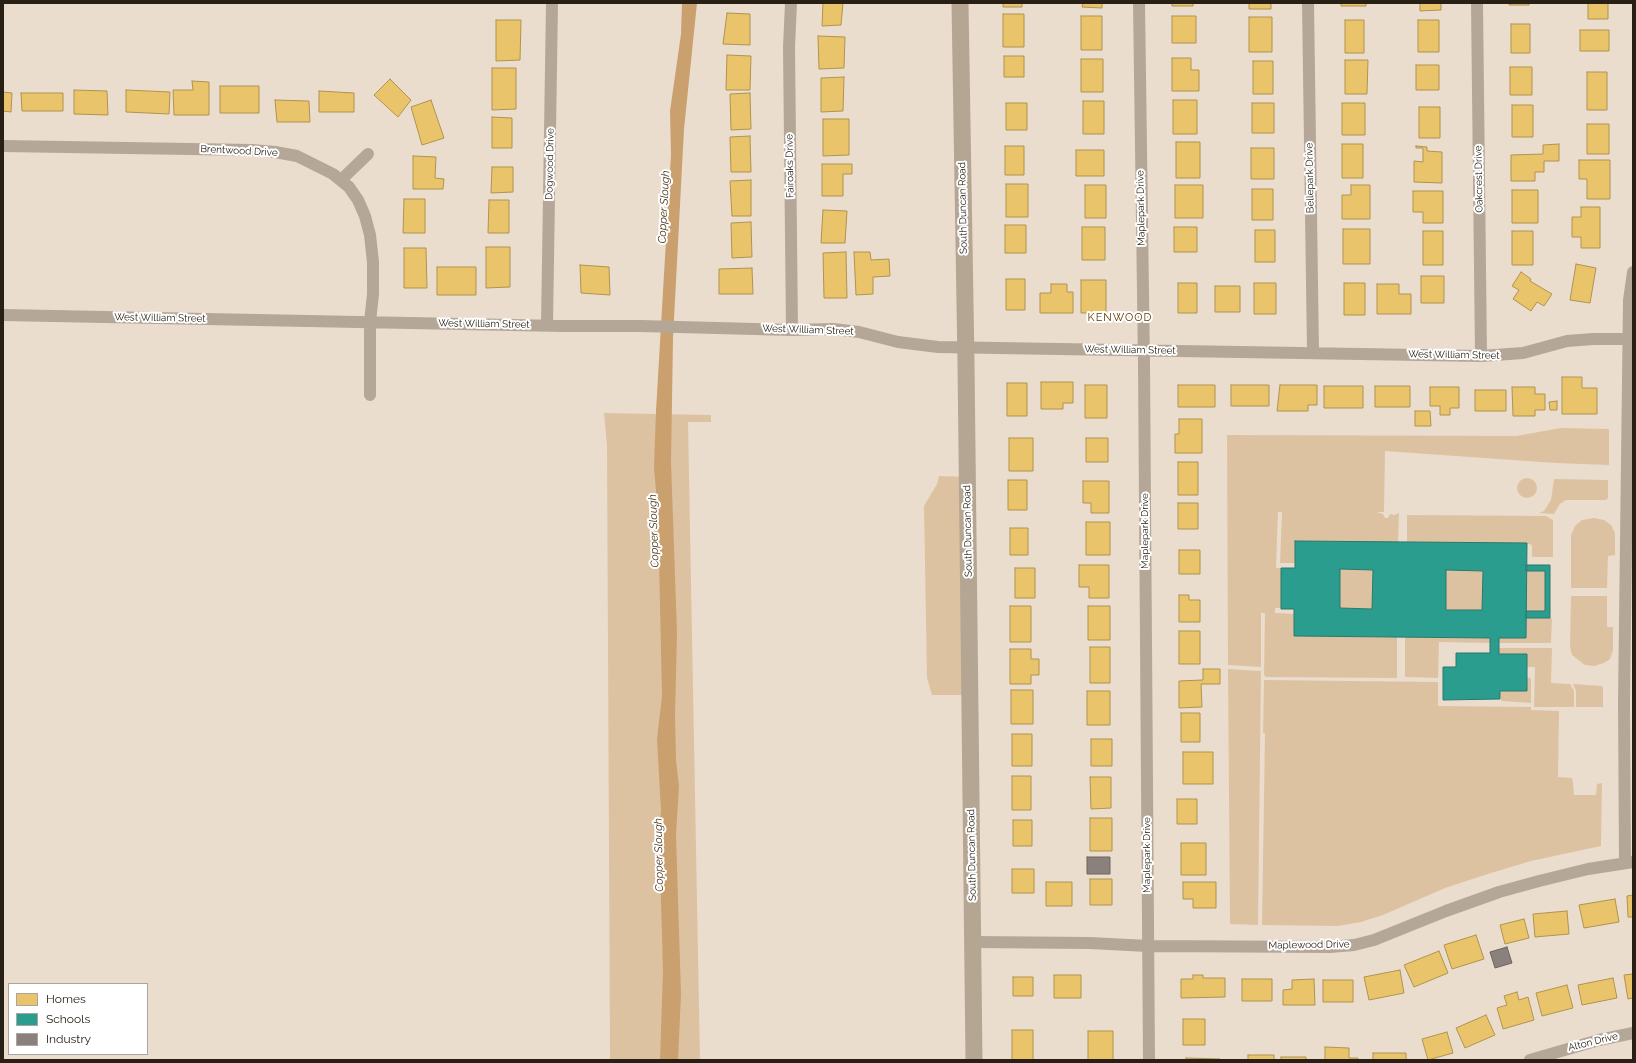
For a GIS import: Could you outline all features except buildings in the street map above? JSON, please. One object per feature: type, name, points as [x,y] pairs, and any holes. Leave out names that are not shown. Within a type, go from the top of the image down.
[{"type":"main road","name":"South Duncan Road","points":[[960,3],[966,347],[974,1060]]},
{"type":"street","name":"Dogwood Drive","points":[[547,325],[552,3]]},
{"type":"street","name":"Fairoaks Drive","points":[[791,3],[789,47],[792,330]]},
{"type":"street","name":"Maplepark Drive","points":[[1139,3],[1144,350],[1149,1060]]},
{"type":"street","name":"Bellepark Drive","points":[[1308,3],[1313,352]]},
{"type":"street","name":"Oakcrest Drive","points":[[1477,3],[1481,356]]},
{"type":"street","name":"Brentwood Drive","points":[[3,146],[275,152],[297,156],[310,161],[333,174],[349,187],[358,200],[365,216],[370,235],[373,262],[373,294],[370,322],[370,395]]},
{"type":"street","points":[[341,180],[368,154]]},
{"type":"street","points":[[1629,863],[1624,702],[1630,512],[1631,339],[1629,300],[1633,272]]},
{"type":"street","name":"West William Street","points":[[3,315],[792,330],[833,329],[859,332],[898,342],[922,346],[1481,356],[1523,353],[1567,341],[1631,339]]},
{"type":"street","name":"Maplewood Drive","points":[[972,942],[1090,943],[1148,946],[1330,947],[1354,945],[1374,940],[1446,911],[1499,892],[1539,881],[1629,863]]},
{"type":"street","name":"Alton Drive","points":[[1530,1060],[1599,1040],[1633,1033]]},
{"type":"shaded area","points":[[682,3],[697,3],[684,129],[673,338],[671,462],[677,633],[675,716],[676,760],[679,786],[676,835],[681,994],[678,1060],[660,1060],[663,970],[659,832],[661,811],[657,739],[662,696],[658,513],[654,468],[671,155],[670,111],[681,34]]},
{"type":"shaded area","points":[[604,413],[711,415],[711,422],[688,422],[700,1060],[610,1060],[607,446]]},
{"type":"shaded area","points":[[1561,428],[1609,429],[1609,465],[1555,463],[1385,451],[1384,512],[1377,512],[1383,514],[1385,518],[1388,518],[1390,514],[1394,515],[1399,513],[1398,543],[1295,542],[1295,563],[1280,563],[1282,512],[1278,512],[1276,568],[1281,568],[1281,608],[1275,608],[1275,613],[1294,614],[1294,636],[1397,637],[1397,678],[1266,677],[1264,675],[1265,613],[1261,613],[1261,667],[1228,665],[1227,435],[1516,436]]},
{"type":"shaded area","points":[[939,476],[968,477],[970,695],[932,695],[927,678],[924,506],[937,484]]},
{"type":"shaded area","points":[[1527,478],[1534,481],[1537,488],[1534,495],[1527,498],[1520,495],[1517,488],[1520,481]]},
{"type":"shaded area","points":[[1554,479],[1608,480],[1608,498],[1606,500],[1566,500],[1560,504],[1554,514],[1539,513],[1544,511],[1551,500]]},
{"type":"shaded area","points":[[1407,515],[1546,516],[1553,520],[1553,557],[1532,557],[1532,546],[1530,544],[1407,543]]},
{"type":"shaded area","points":[[1594,518],[1604,520],[1611,525],[1615,533],[1615,555],[1608,556],[1607,588],[1571,588],[1571,535],[1575,526],[1582,520]]},
{"type":"shaded area","points":[[1340,569],[1373,570],[1372,609],[1340,608]]},
{"type":"shaded area","points":[[1446,570],[1483,571],[1482,610],[1446,610]]},
{"type":"shaded area","points":[[1526,571],[1545,571],[1545,611],[1526,611]]},
{"type":"shaded area","points":[[1571,596],[1607,596],[1607,627],[1613,627],[1613,650],[1610,659],[1604,663],[1594,666],[1585,665],[1572,655],[1570,647]]},
{"type":"shaded area","points":[[1526,618],[1552,618],[1551,643],[1499,643],[1499,638],[1526,638]]},
{"type":"shaded area","points":[[1405,637],[1490,638],[1490,643],[1439,642],[1438,678],[1405,677]]},
{"type":"shaded area","points":[[1499,648],[1552,648],[1551,683],[1570,684],[1574,691],[1574,707],[1534,707],[1535,667],[1527,667],[1527,654],[1499,654]]},
{"type":"shaded area","points":[[1228,669],[1261,671],[1258,925],[1230,924]]},
{"type":"shaded area","points":[[1527,678],[1531,678],[1531,703],[1501,701],[1500,691],[1527,691]]},
{"type":"shaded area","points":[[1264,680],[1438,682],[1438,706],[1531,707],[1531,710],[1559,711],[1558,777],[1572,778],[1574,795],[1596,795],[1597,784],[1602,783],[1601,846],[1531,861],[1491,873],[1445,888],[1383,915],[1361,922],[1338,926],[1262,925],[1265,733],[1263,733]]},
{"type":"shaded area","points":[[1573,684],[1602,686],[1603,707],[1576,707],[1576,691]]},
{"type":"district","name":"KENWOOD","points":[[1120,318]]},
{"type":"water label","name":"Copper Slough","points":[[664,207]]},
{"type":"water label","name":"Copper Slough","points":[[654,531]]},
{"type":"water label","name":"Copper Slough","points":[[659,855]]}]
